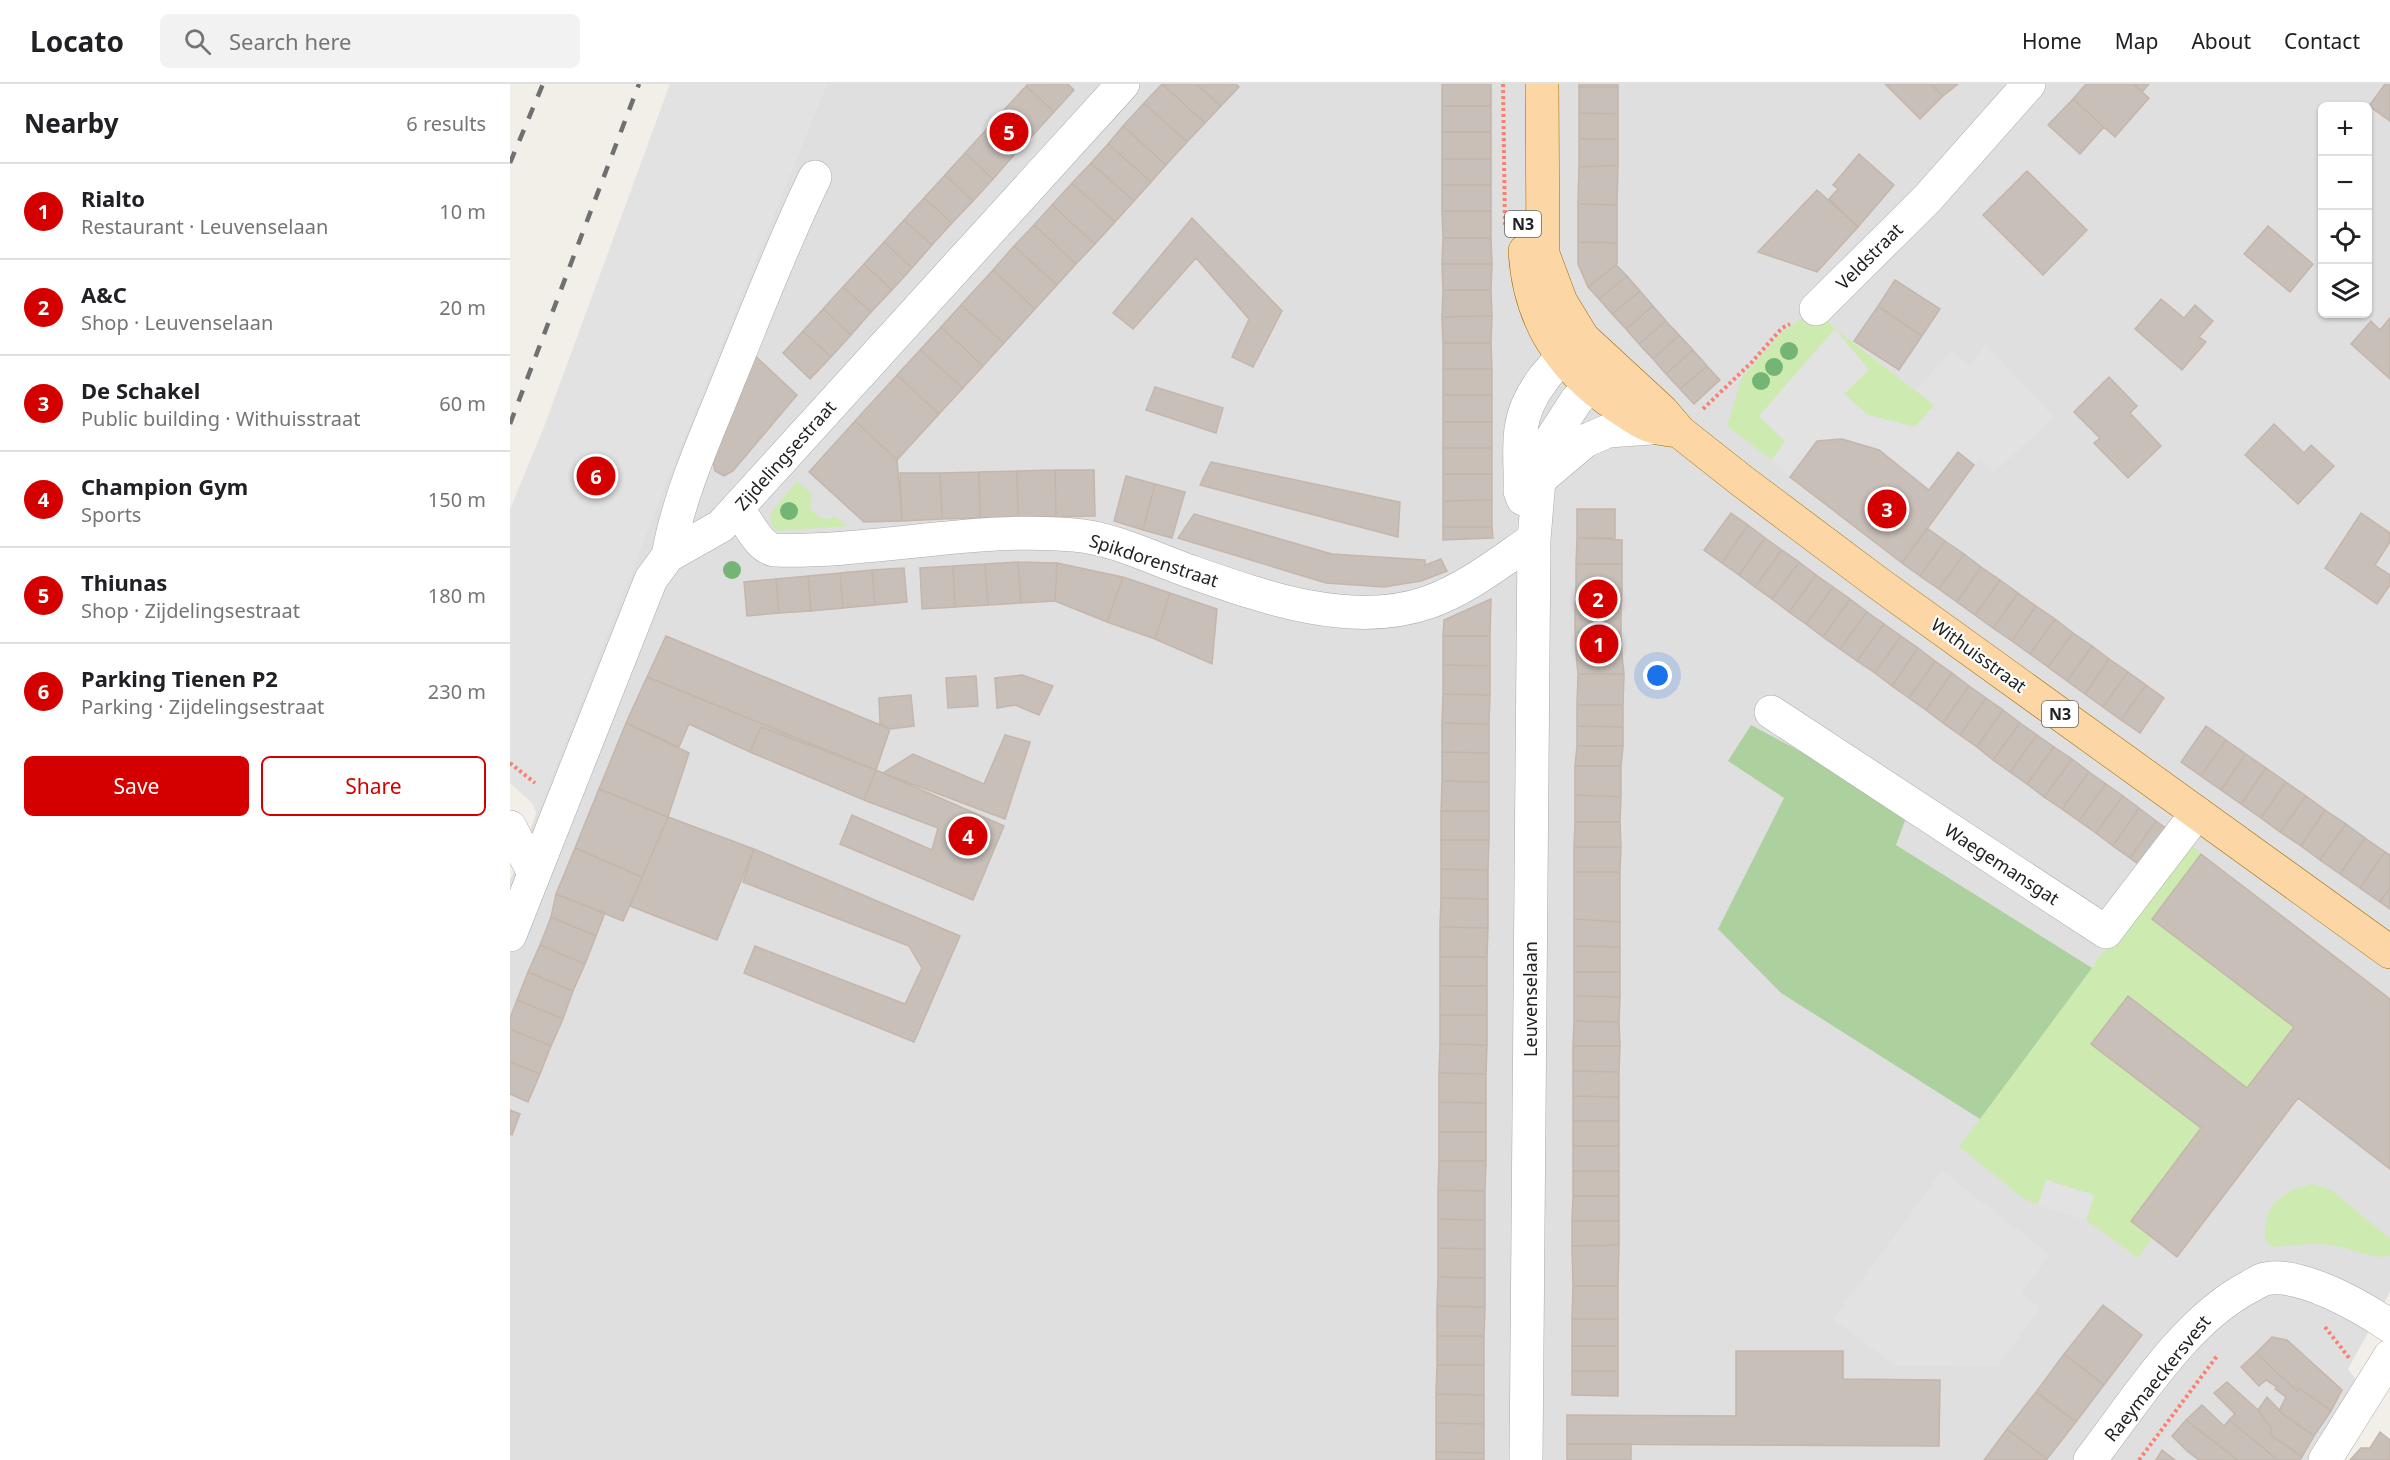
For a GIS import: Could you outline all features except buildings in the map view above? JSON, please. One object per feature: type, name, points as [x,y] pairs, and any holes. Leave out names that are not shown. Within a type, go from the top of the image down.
[{"type":"main road","name":"N3","points":[[1522,84],[1521,179],[1526,261],[1538,312],[1572,348],[1610,364]]},
{"type":"main road","name":"N3","points":[[1542,84],[1543,254],[1561,302],[1572,348],[1589,388],[1676,425]]},
{"type":"main road","name":"Withuisstraat","points":[[1610,364],[1742,482],[1878,583],[2390,952]]},
{"type":"street","name":"Zijdelingsestraat","points":[[512,926],[522,876],[651,579],[668,556],[720,526],[737,509],[1123,84]]},
{"type":"street","name":"Veldstraat","points":[[1816,309],[1927,199],[2029,84]]},
{"type":"street","points":[[668,556],[678,508],[695,464],[794,220],[815,177]]},
{"type":"street","name":"Leuvenselaan","points":[[1534,539],[1520,490],[1521,428],[1532,394],[1572,348]]},
{"type":"street","name":"Leuvenselaan","points":[[1526,1460],[1534,539],[1539,480],[1545,448],[1576,401],[1610,364]]},
{"type":"street","points":[[1539,480],[1586,441],[1608,431],[1676,425]]},
{"type":"street","name":"Spikdorenstraat","points":[[737,509],[749,522],[760,542],[774,550],[1007,535],[1096,537],[1220,582],[1298,604],[1338,611],[1371,613],[1404,610],[1445,596],[1489,570],[1534,539]]},
{"type":"street","name":"Waegemansgat","points":[[1771,712],[2106,932],[2198,813]]},
{"type":"street","points":[[513,835],[522,876]]},
{"type":"street","name":"Raeymaeckersvest","points":[[2090,1460],[2196,1324],[2225,1300],[2265,1279],[2306,1281],[2390,1326]]},
{"type":"street","points":[[2325,1460],[2384,1368]]},
{"type":"path","points":[[1503,84],[1505,231]]},
{"type":"path","points":[[1676,425],[1752,362],[1782,328],[1816,309]]},
{"type":"path","points":[[2323,1325],[2384,1368]]},
{"type":"path","points":[[2139,1460],[2223,1347]]},
{"type":"shaded area","points":[[670,84],[826,84],[681,444],[537,815],[532,803],[510,783],[510,509],[544,427]]},
{"type":"shaded area","points":[[826,84],[2390,84],[2390,1292],[2348,1369],[2357,1381],[2309,1460],[510,1460],[510,881],[681,444]]},
{"type":"shaded area","points":[[1835,329],[1869,370],[1844,394],[1868,415],[1915,427],[1934,405],[1916,390],[1952,350],[1970,366],[1985,344],[2053,417],[1994,473],[1979,459],[1974,465],[1958,452],[1929,490],[1879,450],[1842,439],[1817,441],[1790,477],[1772,460],[1785,441],[1759,416]]},
{"type":"shaded area","points":[[1942,1171],[2050,1255],[2021,1293],[2040,1308],[1998,1366],[1894,1365],[1833,1319]]},
{"type":"shaded area","points":[[2046,1180],[2094,1195],[2086,1220],[2038,1205]]},
{"type":"green space","points":[[1816,309],[1835,329],[1759,416],[1786,441],[1772,460],[1727,426],[1742,377],[1782,332]]},
{"type":"green space","points":[[1835,329],[1934,405],[1915,427],[1868,415],[1844,394]]},
{"type":"green space","points":[[797,481],[812,494],[810,508],[815,514],[821,518],[835,516],[848,526],[777,531],[771,524],[770,514]]},
{"type":"green space","points":[[1751,725],[1909,810],[1896,845],[2092,968],[1980,1119],[1781,993],[1718,929],[1784,798],[1728,761]]},
{"type":"green space","points":[[2187,839],[2201,854],[2152,919],[2294,1027],[2247,1088],[2128,996],[2092,1044],[2201,1128],[2131,1220],[2152,1238],[2138,1258],[2086,1220],[2094,1196],[2046,1180],[2038,1205],[2023,1198],[1959,1147]]},
{"type":"green space","points":[[2312,1184],[2331,1190],[2390,1239],[2390,1256],[2368,1255],[2323,1244],[2273,1247],[2265,1240],[2267,1218],[2276,1202],[2291,1191]]},
{"type":"railway","points":[[510,163],[543,84]]},
{"type":"railway","points":[[510,424],[639,84]]},
{"type":"place","name":"Thiunas","points":[[1009,132]]},
{"type":"place","name":"Parking Tienen P2","points":[[596,476]]},
{"type":"place","name":"De Schakel","points":[[1887,509]]},
{"type":"place","name":"A&C","points":[[1598,599]]},
{"type":"place","name":"Rialto","points":[[1599,644]]},
{"type":"place","name":"Champion Gym","points":[[968,836]]}]
